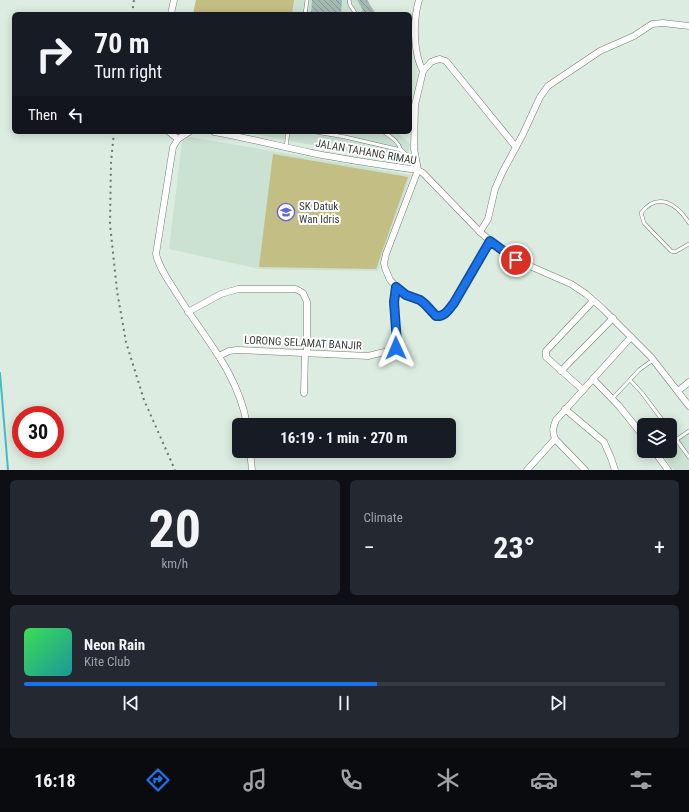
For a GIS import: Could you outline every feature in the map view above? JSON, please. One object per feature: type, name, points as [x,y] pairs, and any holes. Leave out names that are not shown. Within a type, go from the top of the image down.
[{"type":"street","points":[[171,12],[174,0]]},
{"type":"street","points":[[419,0],[417,7],[415,36],[420,66],[423,71]]},
{"type":"street","points":[[480,232],[488,219],[495,189],[540,97],[552,83],[600,51],[634,36],[652,24],[663,23],[689,26]]},
{"type":"street","points":[[490,241],[462,291],[447,312],[442,316],[436,316],[420,300],[406,295],[396,287],[386,273],[384,263],[417,167],[414,149],[415,105],[423,71],[431,62],[440,59],[446,61],[516,147]]},
{"type":"street","points":[[172,134],[178,139]]},
{"type":"street","points":[[186,134],[178,139],[173,147],[156,254],[157,260],[188,312],[219,356],[238,392],[246,418]]},
{"type":"street","name":"JALAN TAHANG RIMAU","points":[[224,134],[363,162],[417,167],[490,241],[516,260],[577,288],[613,318],[653,360],[689,406]]},
{"type":"street","name":"LORONG SELAMAT BANJIR","points":[[219,356],[229,350],[368,356],[393,350],[396,348],[397,343],[394,302],[396,287]]},
{"type":"street","points":[[188,312],[221,294],[238,289],[296,289],[303,293],[307,302],[304,393]]},
{"type":"street","points":[[583,390],[546,357],[546,351],[593,301]]},
{"type":"street","points":[[561,371],[613,318]]},
{"type":"street","points":[[585,470],[555,439],[553,428],[556,420],[565,409],[631,337]]},
{"type":"street","points":[[593,379],[637,429]]},
{"type":"street","points":[[678,391],[689,382]]},
{"type":"street","points":[[565,409],[604,442],[615,470]]},
{"type":"street","points":[[527,470],[555,439]]},
{"type":"street","points":[[251,458],[252,470]]},
{"type":"street","points":[[661,458],[668,470]]},
{"type":"lane","points":[[305,12],[307,0]]},
{"type":"lane","points":[[349,0],[350,5],[355,12]]},
{"type":"lane","points":[[286,147],[288,134]]},
{"type":"lane","points":[[338,134],[401,150]]},
{"type":"lane","points":[[387,134],[395,140],[401,150],[417,167]]},
{"type":"lane","points":[[689,223],[680,211],[670,203],[657,202],[649,205],[641,213],[644,223],[671,252],[675,252],[689,244]]},
{"type":"lane","points":[[612,399],[639,370],[653,360]]},
{"type":"lane","points":[[630,380],[661,418]]},
{"type":"lane","points":[[689,431],[677,440],[689,457]]},
{"type":"shaded area","points":[[196,0],[367,0],[375,12],[193,12]]},
{"type":"shaded area","points":[[196,0],[294,0],[292,12],[193,12]]},
{"type":"shaded area","points":[[254,134],[399,134],[410,144],[406,163]]},
{"type":"shaded area","name":"SK Datuk Wan Idris","points":[[190,137],[411,175],[378,271],[259,269],[169,249],[182,142]]},
{"type":"shaded area","points":[[273,154],[408,177],[376,269],[259,267]]},
{"type":"shaded area","points":[[689,433],[689,470],[674,470],[665,458],[677,458],[677,441]]},
{"type":"building","points":[[312,0],[342,0],[341,12],[311,12]]},
{"type":"building","points":[[357,0],[367,0],[375,12],[361,12],[363,10]]},
{"type":"waterway","points":[[0,373],[8,470]]},
{"type":"railway","points":[[132,12],[134,0]]},
{"type":"railway","points":[[114,134],[111,162],[110,224],[117,291],[126,342],[144,400],[175,470]]},
{"type":"place","name":"SK Datuk Wan Idris","points":[[286,212]]},
{"type":"route","points":[[396,348],[397,343],[394,302],[396,287],[406,295],[420,300],[436,316],[442,316],[447,312],[462,291],[490,241],[516,260]]}]
